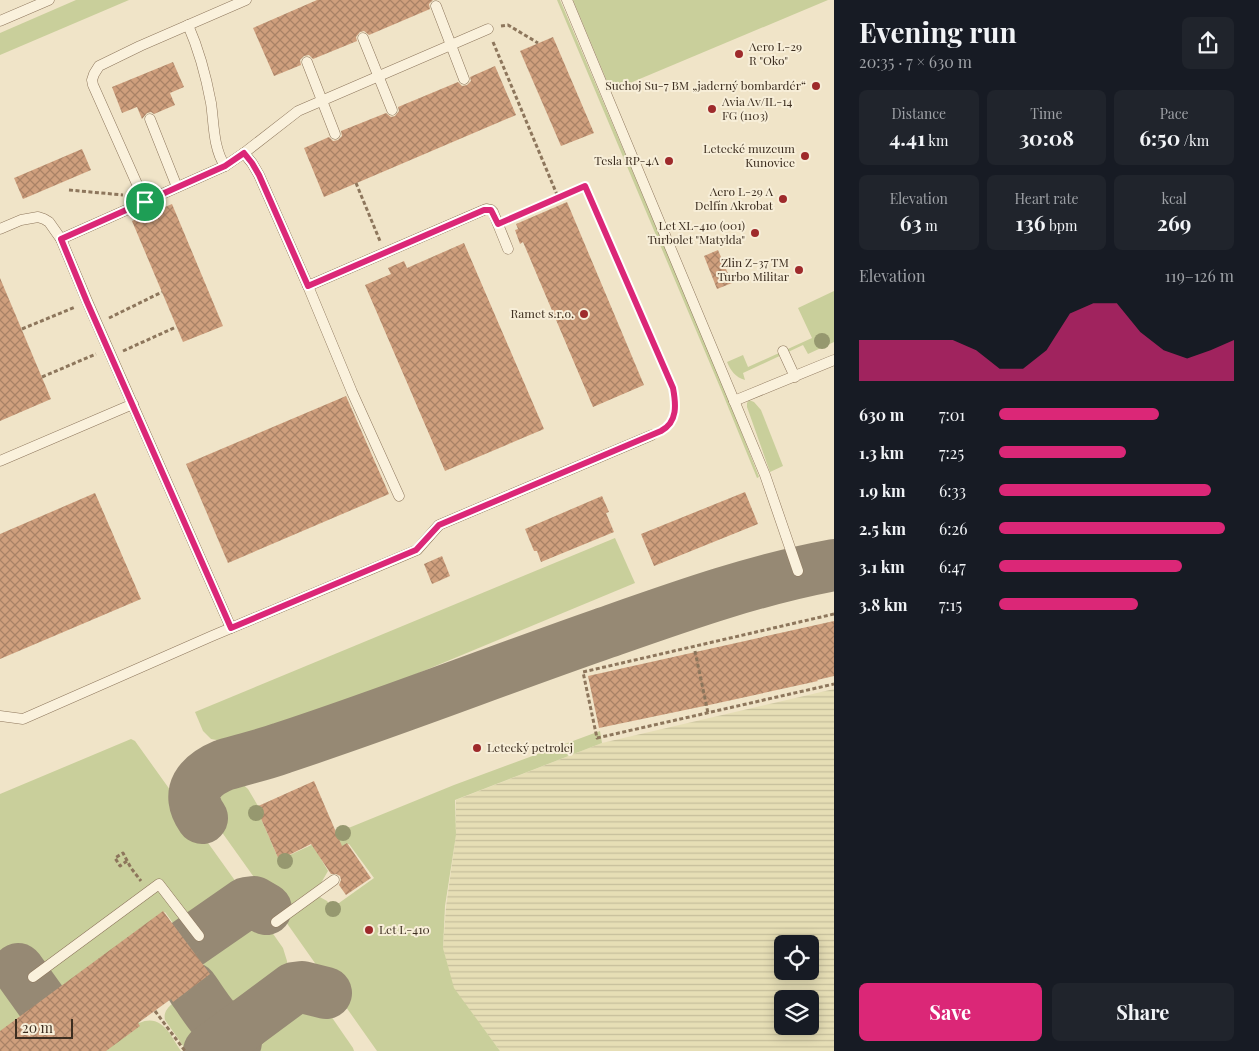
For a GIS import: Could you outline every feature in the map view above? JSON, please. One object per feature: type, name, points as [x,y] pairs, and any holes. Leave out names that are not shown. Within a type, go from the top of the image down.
[{"type":"lane","points":[[0,21],[49,0]]},
{"type":"lane","points":[[144,202],[93,85],[92,80],[98,66],[246,0]]},
{"type":"lane","points":[[567,0],[765,475],[798,571]]},
{"type":"lane","points":[[436,6],[464,79]]},
{"type":"lane","points":[[188,25],[196,43],[203,69],[218,152],[225,166]]},
{"type":"lane","points":[[61,239],[225,166],[298,111],[488,29]]},
{"type":"lane","points":[[363,38],[392,110]]},
{"type":"lane","points":[[307,62],[335,134]]},
{"type":"lane","points":[[150,119],[178,187]]},
{"type":"lane","points":[[244,153],[259,175],[352,392],[400,496]]},
{"type":"lane","points":[[308,286],[486,209],[491,210],[508,249]]},
{"type":"lane","points":[[0,229],[21,220],[38,217],[44,218],[49,222],[61,239],[231,628]]},
{"type":"lane","points":[[783,351],[795,377]]},
{"type":"lane","points":[[734,401],[834,360]]},
{"type":"lane","points":[[0,460],[133,404]]},
{"type":"lane","points":[[0,716],[23,719],[416,550],[439,525],[652,435]]},
{"type":"lane","points":[[276,922],[334,880]]},
{"type":"lane","points":[[33,977],[159,884],[199,936]]},
{"type":"path","points":[[538,43],[508,26],[488,29],[558,197]]},
{"type":"path","points":[[356,183],[385,253]]},
{"type":"path","points":[[498,224],[585,186],[673,388],[676,402],[673,418],[664,429],[652,435]]},
{"type":"path","points":[[69,190],[126,196],[144,202]]},
{"type":"path","points":[[97,324],[162,292]]},
{"type":"path","points":[[22,329],[87,302]]},
{"type":"path","points":[[42,377],[176,327]]},
{"type":"path","points":[[834,614],[584,672],[598,738],[834,684]]},
{"type":"path","points":[[695,651],[708,713]]},
{"type":"path","points":[[127,862],[148,892]]},
{"type":"path","points":[[155,1011],[185,1051]]},
{"type":"shaded area","points":[[834,689],[834,1051],[500,1051],[453,988],[443,948],[446,907],[456,835],[456,800],[602,743]]},
{"type":"green space","points":[[76,0],[129,0],[0,55],[0,33]]},
{"type":"green space","points":[[557,0],[560,0],[723,385],[759,477],[757,478],[722,392]]},
{"type":"green space","points":[[573,0],[828,0],[611,91]]},
{"type":"green space","points":[[834,291],[834,342],[808,354],[803,345],[743,373],[745,380],[732,371],[727,362],[743,355],[748,367],[812,338],[798,308]]},
{"type":"green space","points":[[749,400],[754,402],[761,410],[783,466],[770,472],[747,407]]},
{"type":"green space","points":[[615,538],[635,583],[248,743],[211,739],[203,731],[195,712]]},
{"type":"green space","points":[[600,731],[602,743],[455,800],[456,835],[445,906],[443,948],[454,988],[500,1051],[377,1051],[286,922],[287,918],[318,896],[327,901],[332,908],[374,878],[349,844],[321,859],[328,871],[321,883],[282,911],[278,911],[221,831],[216,809],[231,779],[238,780],[248,789],[258,806],[256,807],[279,860],[346,829],[454,785]]},
{"type":"green space","points":[[131,739],[135,741],[236,882],[237,887],[237,894],[233,900],[183,937],[165,912],[96,964],[139,1023],[154,1021],[159,1023],[169,1032],[181,1051],[0,1051],[0,794]]},
{"type":"green space","points":[[251,911],[262,918],[283,948],[287,969],[285,978],[279,988],[236,1019],[228,1020],[221,1016],[199,985],[211,975],[193,950],[242,914]]},
{"type":"green space","points":[[188,993],[210,1024],[212,1031],[209,1039],[203,1045],[188,1051],[165,1020],[165,1015],[172,1004]]},
{"type":"green space","points":[[301,999],[313,1001],[324,1006],[354,1051],[246,1051],[243,1041],[249,1031],[289,1002]]},
{"type":"building","points":[[317,0],[433,0],[429,4],[430,9],[369,35],[364,31],[360,32],[356,37],[357,41],[313,59],[309,55],[304,56],[300,60],[301,65],[274,76],[253,28]]},
{"type":"building","points":[[553,37],[594,133],[561,146],[520,51]]},
{"type":"building","points":[[173,62],[184,87],[170,93],[175,105],[154,114],[151,112],[147,113],[142,119],[137,107],[122,113],[112,87]]},
{"type":"building","points":[[495,66],[516,115],[324,197],[304,148],[329,137],[333,141],[338,140],[342,136],[341,131],[386,113],[391,117],[395,116],[399,111],[398,107],[458,82],[462,86],[467,85],[471,81],[470,77]]},
{"type":"building","points":[[82,149],[91,170],[23,199],[14,178]]},
{"type":"building","name":"Ramet s.r.o.","points":[[567,202],[644,385],[593,407],[523,242],[520,244],[515,230],[518,229],[516,224]]},
{"type":"building","points":[[172,204],[223,326],[183,342],[132,221]]},
{"type":"building","points":[[464,243],[544,429],[445,471],[365,285],[391,274],[388,268],[404,261],[407,268]]},
{"type":"building","points":[[718,250],[732,283],[717,289],[704,256]]},
{"type":"building","points":[[0,278],[51,399],[0,421]]},
{"type":"building","points":[[346,396],[389,494],[228,563],[186,464]]},
{"type":"building","points":[[745,492],[758,524],[654,566],[641,534]]},
{"type":"building","points":[[95,493],[141,599],[0,659],[0,534]]},
{"type":"building","points":[[602,496],[609,512],[606,513],[614,532],[541,562],[525,529]]},
{"type":"building","points":[[442,556],[450,576],[432,584],[424,564]]},
{"type":"building","points":[[834,621],[834,676],[599,728],[588,676]]},
{"type":"building","points":[[314,781],[342,846],[347,843],[371,878],[346,895],[339,885],[340,876],[331,874],[311,844],[279,860],[256,807]]},
{"type":"building","points":[[163,911],[210,974],[173,1002],[171,999],[138,1023],[140,1026],[106,1051],[0,1051],[0,1031]]},
{"type":"taxiway","points":[[202,818],[194,800],[197,786],[208,774],[224,765],[322,735],[686,605],[774,578],[834,565]]},
{"type":"taxiway","points":[[187,944],[246,903],[254,902],[266,909]]},
{"type":"taxiway","points":[[18,969],[41,1001]]},
{"type":"taxiway","points":[[209,1051],[294,988],[302,987],[326,993]]},
{"type":"taxiway","points":[[192,988],[214,1019],[225,1028],[230,1030],[245,1024],[237,1035],[236,1042]]},
{"type":"place","name":"Aero L-29 R \"Oko\"","points":[[739,54]]},
{"type":"place","name":"Suchoj Su-7 BM „jaderný bombardér“","points":[[816,86]]},
{"type":"place","name":"Avia Av/IL-14 FG (1103)","points":[[712,109]]},
{"type":"place","name":"Letecké muzeum Kunovice","points":[[805,156]]},
{"type":"place","name":"Tesla RP-4A","points":[[669,161]]},
{"type":"place","name":"Aero L-29 A Delfín Akrobat","points":[[783,199]]},
{"type":"place","name":"Let XL-410 (001) Turbolet \"Matylda\"","points":[[755,233]]},
{"type":"place","name":"Zlin Z-37 TM Turbo Militar","points":[[799,270]]},
{"type":"place","name":"Ramet s.r.o.","points":[[584,314]]},
{"type":"place","name":"Letecký petrolej","points":[[477,748]]},
{"type":"place","name":"Let L-410","points":[[369,930]]},
{"type":"route","points":[[244,153],[259,175],[308,286],[486,209],[491,210],[498,224],[585,186],[673,388],[676,402],[673,418],[668,426],[661,431],[439,525],[416,550],[231,628],[61,239],[145,202],[225,166],[244,153]]}]
